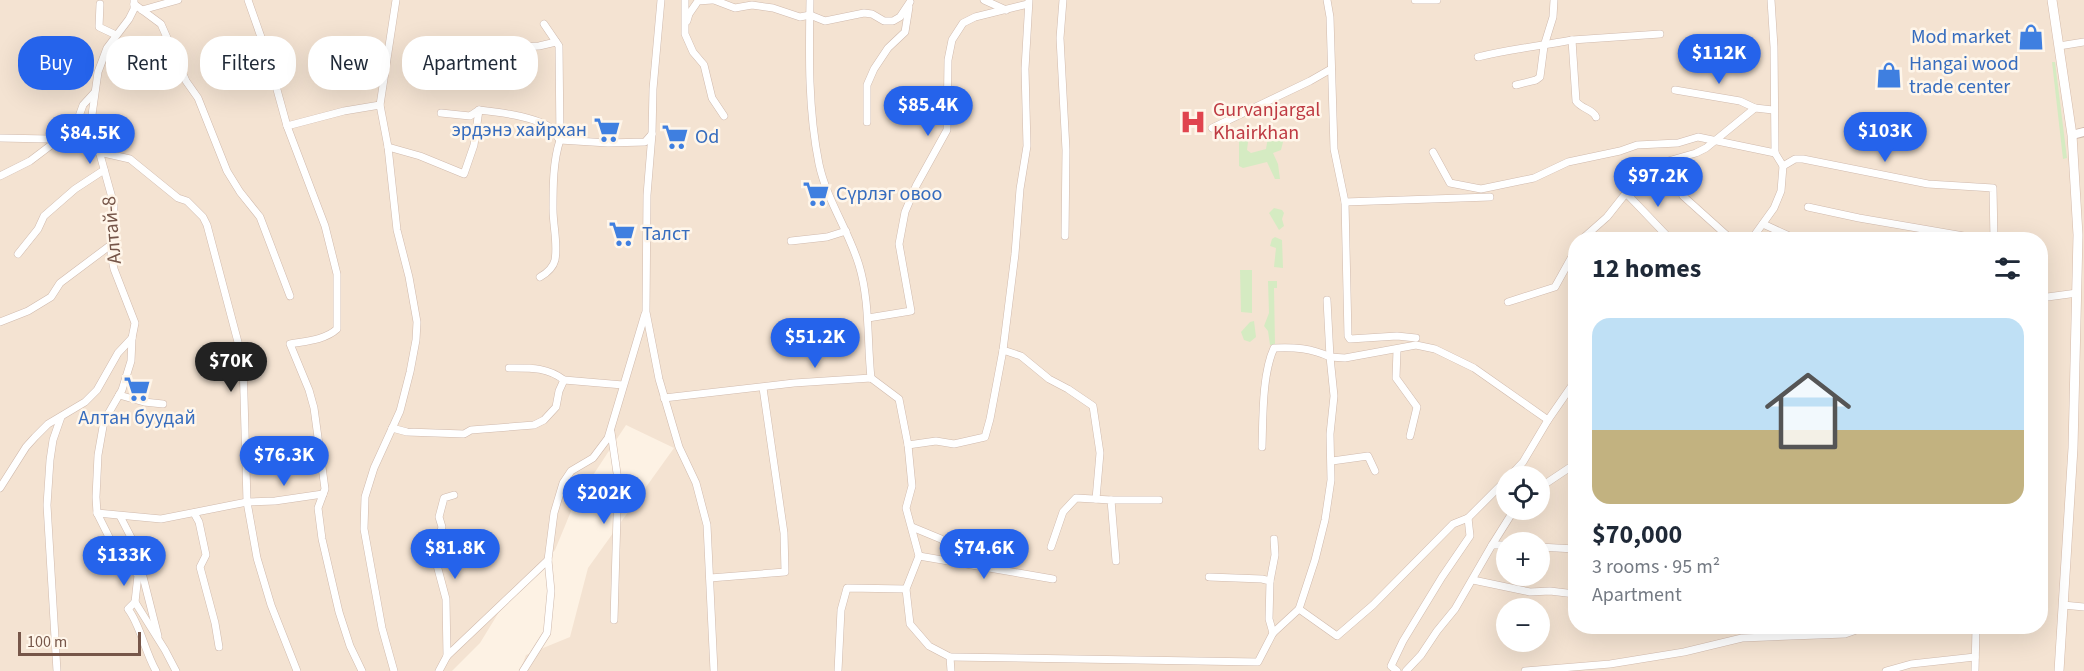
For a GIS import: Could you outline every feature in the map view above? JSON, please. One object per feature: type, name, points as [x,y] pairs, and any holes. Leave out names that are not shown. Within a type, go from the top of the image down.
[{"type":"main road","points":[[2052,0],[2072,135],[2078,235],[2079,383],[2059,671]]},
{"type":"street","points":[[142,10],[178,0]]},
{"type":"street","points":[[248,0],[287,126],[325,226],[337,274],[338,330],[328,335],[290,344],[312,399],[325,489],[318,508],[322,539],[339,612],[362,671]]},
{"type":"street","points":[[394,671],[382,628],[364,529],[365,497],[374,468],[400,411],[410,372],[417,322],[397,230],[388,147],[380,105],[396,0]]},
{"type":"street","points":[[661,0],[653,89],[646,312],[654,364],[679,447],[696,483],[707,525],[714,671]]},
{"type":"street","points":[[685,0],[685,34],[693,52],[704,65],[712,98],[724,116]]},
{"type":"street","points":[[685,34],[689,14],[698,2],[713,0],[735,9],[752,5],[773,8],[800,17],[810,15],[825,21],[864,13],[872,14],[884,21],[893,21],[900,17],[911,1]]},
{"type":"street","points":[[810,0],[810,102],[815,141],[826,192],[846,231],[859,264],[868,318],[871,378]]},
{"type":"street","points":[[984,0],[1006,10]]},
{"type":"street","points":[[1063,0],[1060,30],[1065,150],[1065,236]]},
{"type":"street","points":[[1327,0],[1330,17],[1334,149],[1345,202],[1348,336],[1350,339],[1397,336],[1416,338]]},
{"type":"street","points":[[1415,0],[1437,0]]},
{"type":"street","points":[[1516,85],[1540,77],[1544,45],[1553,17],[1554,0]]},
{"type":"street","points":[[1757,232],[1774,208],[1781,191],[1784,165],[1775,153],[1771,0]]},
{"type":"street","points":[[867,122],[867,85],[874,69],[888,48],[905,32],[911,1]]},
{"type":"street","points":[[134,2],[161,24],[186,81],[198,98],[227,171],[260,217],[290,296]]},
{"type":"street","name":"Алтай-8","points":[[97,513],[98,466],[104,421],[119,394],[131,361],[135,323],[114,269],[111,254],[114,205],[91,122],[98,72],[107,48],[129,19],[134,2]]},
{"type":"street","points":[[868,318],[911,311],[899,244],[904,212],[947,130],[948,60],[952,40],[963,23],[975,17],[1028,2],[1025,69],[1027,146],[1020,189],[1003,350],[990,419],[985,437],[954,444],[936,441],[908,445]]},
{"type":"street","points":[[100,4],[99,27],[116,34]]},
{"type":"street","points":[[540,277],[550,270],[554,261],[553,210],[557,151],[560,140],[559,46],[544,24]]},
{"type":"street","points":[[1478,57],[1514,48],[1572,40],[1660,34]]},
{"type":"street","points":[[1572,40],[1576,101],[1595,113],[1596,117]]},
{"type":"street","points":[[538,45],[556,42]]},
{"type":"street","points":[[2059,46],[2084,42]]},
{"type":"street","points":[[1212,128],[1331,69]]},
{"type":"street","points":[[1675,90],[1740,101],[1755,108],[1773,110]]},
{"type":"street","points":[[0,176],[30,161],[71,130],[77,122],[83,105],[94,93]]},
{"type":"street","points":[[287,126],[344,111],[380,105]]},
{"type":"street","points":[[1590,232],[1607,217],[1626,193],[1643,177],[1668,161],[1696,153],[1717,140],[1755,108]]},
{"type":"street","points":[[388,147],[420,156],[464,174],[474,145],[479,110]]},
{"type":"street","points":[[441,113],[470,116],[479,110],[510,113],[550,128],[560,140],[608,143],[645,142],[652,134]]},
{"type":"street","points":[[2072,135],[2084,132]]},
{"type":"street","points":[[0,138],[63,137]]},
{"type":"street","points":[[1433,152],[1450,183],[1481,189],[1534,178],[1568,162],[1637,146],[1678,143],[1698,137],[1775,153]]},
{"type":"street","points":[[99,152],[130,159],[178,198],[187,201],[207,225],[243,361],[247,502],[257,558],[297,671]]},
{"type":"street","points":[[1784,165],[1795,159],[1803,159],[1928,184],[1993,188],[1994,232]]},
{"type":"street","points":[[18,254],[45,216],[75,189],[104,170]]},
{"type":"street","points":[[1626,193],[1663,232]]},
{"type":"street","points":[[1683,196],[1723,232]]},
{"type":"street","points":[[1345,202],[1490,197]]},
{"type":"street","points":[[1808,207],[1940,232]]},
{"type":"street","points":[[1763,224],[1780,232]]},
{"type":"street","points":[[791,241],[827,237],[846,231]]},
{"type":"street","points":[[0,322],[28,311],[51,297],[60,283],[112,244]]},
{"type":"street","points":[[1508,302],[1555,287],[1568,264]]},
{"type":"street","points":[[2048,297],[2077,293]]},
{"type":"street","points":[[664,398],[794,383],[871,378],[899,399],[908,445],[912,486],[906,508],[919,556],[906,589],[910,624],[929,646],[950,657],[1258,662],[1273,633],[1299,609],[1316,560],[1325,520],[1332,461],[1330,434],[1334,396],[1327,334],[1327,300]]},
{"type":"street","points":[[523,671],[547,633],[551,591],[548,560],[554,513],[563,483],[571,471],[593,458],[611,429],[646,312]]},
{"type":"street","points":[[0,488],[30,442],[48,424],[85,402],[97,390],[118,353],[132,338]]},
{"type":"street","points":[[1262,447],[1263,403],[1274,348],[1309,349],[1330,357],[1345,358],[1416,345],[1436,349],[1502,386],[1548,420]]},
{"type":"street","points":[[1003,350],[1021,356],[1049,379],[1068,388],[1093,406],[1100,453],[1096,499]]},
{"type":"street","points":[[1397,350],[1396,378],[1417,407],[1410,436]]},
{"type":"street","points":[[509,368],[536,368],[554,372],[564,380],[623,385]]},
{"type":"street","points":[[392,428],[406,432],[464,434],[471,430],[534,425],[552,413],[564,380]]},
{"type":"street","points":[[710,578],[785,572],[784,533],[763,388]]},
{"type":"street","points":[[1519,466],[1568,391]]},
{"type":"street","points":[[119,394],[144,402],[163,404]]},
{"type":"street","points":[[57,671],[47,506],[53,440],[61,417]]},
{"type":"street","points":[[611,429],[618,480],[614,620]]},
{"type":"street","points":[[1332,461],[1368,456],[1375,471]]},
{"type":"street","points":[[1550,481],[1568,469]]},
{"type":"street","points":[[1299,609],[1337,636],[1373,605],[1453,524],[1468,518],[1496,489]]},
{"type":"street","points":[[97,513],[161,519],[247,502],[275,501],[323,494]]},
{"type":"street","points":[[447,656],[446,599],[434,554],[442,527],[439,517],[442,503],[444,498],[453,495]]},
{"type":"street","points":[[1051,547],[1063,512],[1076,498],[1159,500]]},
{"type":"street","points":[[1110,500],[1116,561]]},
{"type":"street","points":[[97,513],[118,555],[138,575],[135,602],[176,671]]},
{"type":"street","points":[[194,513],[199,522],[206,555],[200,567],[216,623],[219,647]]},
{"type":"street","points":[[120,516],[135,546],[159,642]]},
{"type":"street","points":[[1392,669],[1403,641],[1470,536],[1468,518]]},
{"type":"street","points":[[1406,671],[1455,609],[1508,520]]},
{"type":"street","points":[[912,527],[941,539],[974,566]]},
{"type":"street","points":[[1273,633],[1269,619],[1270,581],[1275,555],[1274,539]]},
{"type":"street","points":[[1492,544],[1496,544]]},
{"type":"street","points":[[1550,548],[1568,549]]},
{"type":"street","points":[[919,556],[1053,579]]},
{"type":"street","points":[[439,671],[447,656],[548,560]]},
{"type":"street","points":[[1209,577],[1270,581]]},
{"type":"street","points":[[1473,580],[1530,592],[1568,593]]},
{"type":"street","points":[[838,671],[841,610],[847,588],[906,589]]},
{"type":"street","points":[[135,602],[128,609],[134,617],[140,638],[156,671]]},
{"type":"street","points":[[2063,605],[2084,607]]},
{"type":"street","points":[[1525,671],[1610,664],[1684,652],[1742,638],[1845,634]]},
{"type":"street","points":[[1975,671],[1976,634]]},
{"type":"street","points":[[950,657],[951,671]]},
{"type":"street","points":[[1886,671],[1911,664],[1975,657]]},
{"type":"shaded area","points":[[0,0],[2084,0],[2084,671],[520,671],[526,655],[570,637],[588,568],[674,448],[626,425],[574,504],[555,550],[499,612],[480,643],[452,671],[0,671]]},
{"type":"green space","points":[[2052,62],[2055,62],[2067,158],[2063,159]]},
{"type":"green space","points":[[1279,130],[1285,134],[1281,150],[1273,153],[1278,164],[1280,179],[1275,179],[1267,162],[1243,168],[1239,166],[1241,132],[1246,131],[1249,134],[1247,150],[1251,153],[1266,149],[1269,131]]},
{"type":"green space","points":[[1274,208],[1284,213],[1282,219],[1284,226],[1279,230],[1269,213]]},
{"type":"green space","points":[[1275,237],[1282,240],[1283,268],[1274,267],[1276,248],[1270,246]]},
{"type":"green space","points":[[1240,270],[1252,270],[1252,313],[1241,312]]},
{"type":"green space","points":[[1268,281],[1277,281],[1277,288],[1274,288],[1275,345],[1270,345],[1268,331],[1264,326],[1269,313]]},
{"type":"green space","points":[[1254,321],[1256,337],[1250,342],[1244,340],[1241,332],[1250,322]]},
{"type":"place","name":"Mod market","points":[[2031,37]]},
{"type":"place","name":"Hangai wood trade center","points":[[1889,75]]},
{"type":"place","name":"Gurvanjargal Khairkhan","points":[[1193,122]]},
{"type":"place","name":"эрдэнэ хайрхан","points":[[607,130]]},
{"type":"place","name":"Od","points":[[675,137]]},
{"type":"place","name":"Сүрлэг овоо","points":[[816,194]]},
{"type":"place","name":"Талст","points":[[622,234]]},
{"type":"place","name":"Алтан буудай","points":[[137,389]]}]
